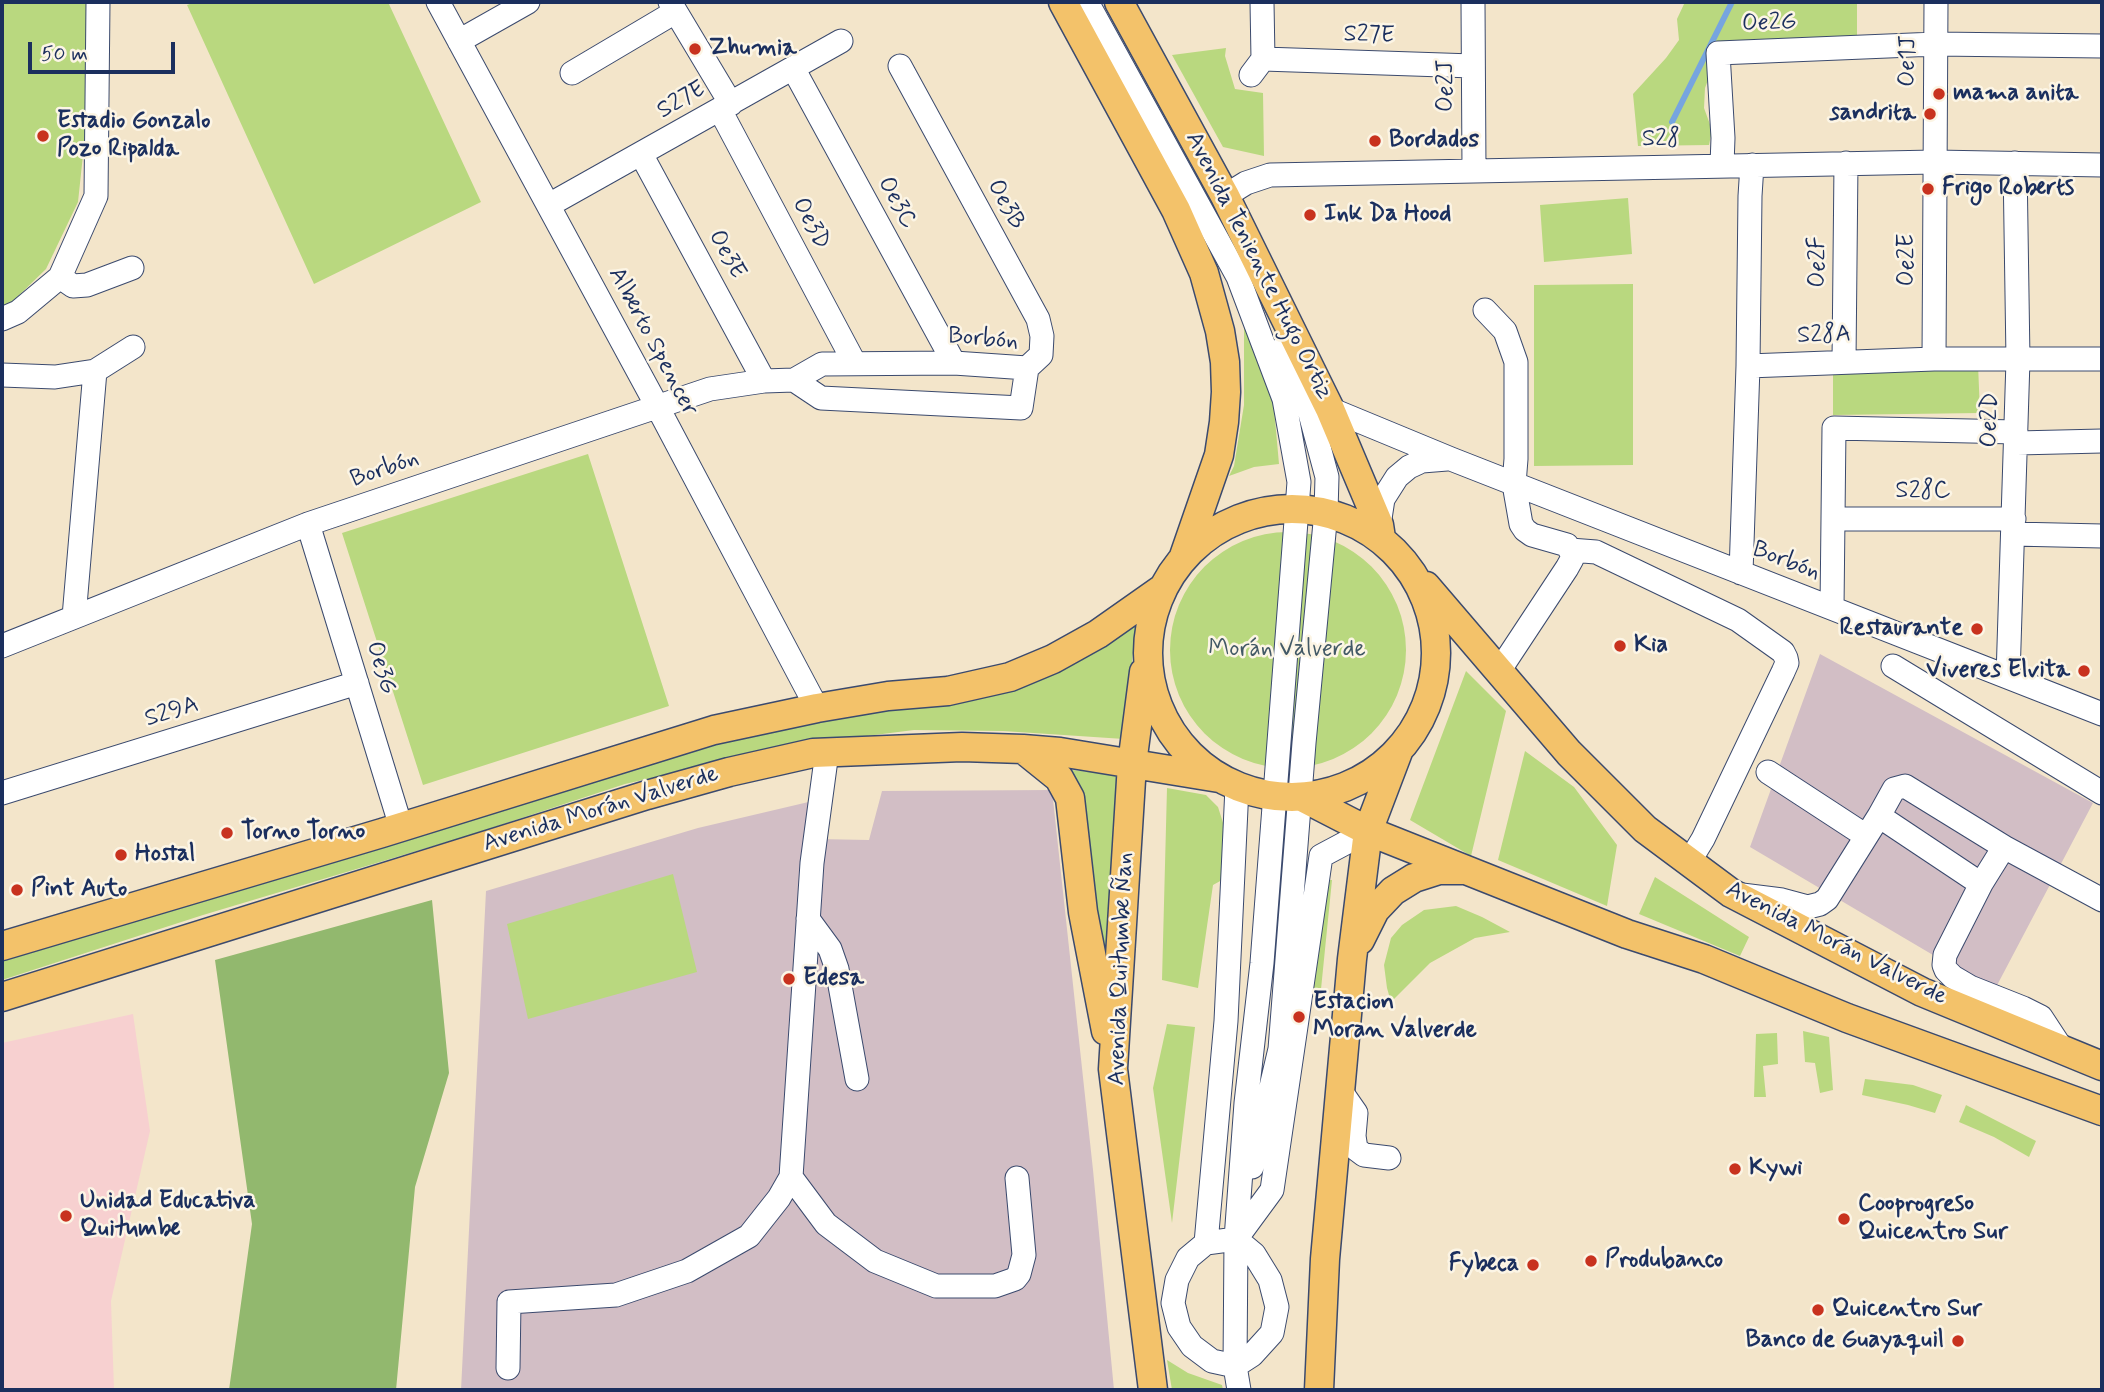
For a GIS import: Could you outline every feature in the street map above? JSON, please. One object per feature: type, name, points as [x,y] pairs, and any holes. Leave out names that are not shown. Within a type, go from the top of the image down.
[{"type":"main road","name":"Avenida Teniente Hugo Ortiz","points":[[1063,2],[1175,210],[1203,273],[1220,331],[1226,392],[1219,455],[1184,556]]},
{"type":"main road","name":"Avenida Teniente Hugo Ortiz","points":[[1119,2],[1225,195],[1330,409],[1380,532]]},
{"type":"main road","points":[[1228,783],[1185,752],[1161,716],[1149,675],[1149,631],[1162,589],[1184,556],[1220,528],[1258,512],[1298,508],[1326,512],[1380,532],[1403,559],[1425,594],[1436,634],[1435,676],[1423,715],[1399,750],[1368,831],[1352,959],[1340,1090],[1324,1279],[1319,1390]]},
{"type":"main road","name":"Avenida Morán Valverde","points":[[1403,559],[1569,754],[1646,829],[1731,893],[1923,992],[2102,1066]]},
{"type":"main road","name":"Avenida Morán Valverde","points":[[2,946],[714,730],[817,708],[888,696],[948,691],[1010,677],[1053,659],[1098,634],[1162,589]]},
{"type":"main road","name":"Avenida Quitumbe Ñan","points":[[1149,631],[1132,764],[1113,1069],[1153,1390]]},
{"type":"main road","name":"Avenida Morán Valverde","points":[[2,997],[647,794],[813,753],[962,747],[1060,752],[1292,797]]},
{"type":"main road","points":[[1023,749],[1059,778],[1070,797],[1083,912],[1113,1069]]},
{"type":"main road","points":[[1292,797],[1338,790],[1371,774],[1399,750]]},
{"type":"main road","points":[[1292,797],[1368,831],[1627,934],[1704,959],[1847,1018],[2102,1111]]},
{"type":"main road","points":[[1352,959],[1375,910],[1392,891],[1414,878],[1439,870],[1465,870]]},
{"type":"street","points":[[2,319],[18,312],[60,277],[96,197],[98,2]]},
{"type":"street","name":"Alberto Spencer","points":[[438,2],[817,708]]},
{"type":"street","points":[[459,41],[528,2]]},
{"type":"street","points":[[1087,2],[1238,277],[1284,399],[1299,481],[1292,797]]},
{"type":"street","points":[[1104,2],[1252,268],[1304,391],[1327,477],[1326,512],[1292,797],[1262,963],[1246,1103],[1236,1239],[1235,1366],[1240,1390]]},
{"type":"street","name":"S27E","points":[[1262,2],[1257,67],[1473,66]]},
{"type":"street","name":"Oe2J","points":[[1473,2],[1474,170]]},
{"type":"street","name":"Oe1J","points":[[1935,162],[1936,2]]},
{"type":"street","points":[[572,73],[673,7]]},
{"type":"street","name":"Oe3D","points":[[673,7],[854,362]]},
{"type":"street","name":"S27E","points":[[548,205],[841,41]]},
{"type":"street","points":[[1936,44],[2102,46]]},
{"type":"street","name":"Oe2G","points":[[1723,165],[1718,53],[1936,44]]},
{"type":"street","name":"Oe3B","points":[[900,66],[1038,319],[1042,336],[1041,355],[1027,368]]},
{"type":"street","name":"Oe3C","points":[[793,68],[954,363]]},
{"type":"street","name":"Oe3E","points":[[641,154],[764,381]]},
{"type":"street","name":"Oe2E","points":[[1934,359],[1935,162]]},
{"type":"street","name":"S28","points":[[1225,195],[1246,183],[1270,176],[1846,163],[2102,165]]},
{"type":"street","name":"Oe2F","points":[[1844,361],[1846,163]]},
{"type":"street","name":"Oe2D","points":[[2008,677],[2017,437],[2015,163]]},
{"type":"street","points":[[1741,573],[1752,165]]},
{"type":"street","points":[[60,277],[73,286],[87,285],[132,268]]},
{"type":"street","points":[[1485,310],[1505,331],[1517,362],[1514,484],[1521,524],[1532,535],[1567,545],[1572,559],[1499,671]]},
{"type":"street","points":[[2,374],[55,377],[94,371],[133,347]]},
{"type":"street","name":"S28A","points":[[1748,366],[1934,359],[2102,359]]},
{"type":"street","name":"Borbón","points":[[2,646],[308,524],[709,389],[764,381],[794,380],[822,364],[954,363],[1027,368],[1021,408],[821,398],[794,380]]},
{"type":"street","points":[[74,617],[94,371]]},
{"type":"street","name":"Borbón","points":[[1330,409],[1514,484],[2102,714]]},
{"type":"street","points":[[1832,608],[1834,428],[2102,441]]},
{"type":"street","name":"Borbón","points":[[1380,532],[1382,499],[1397,477],[1422,461],[1451,459]]},
{"type":"street","name":"S28C","points":[[1833,519],[2013,527],[2102,536]]},
{"type":"street","name":"Oe3G","points":[[308,524],[401,827]]},
{"type":"street","points":[[1570,550],[1596,552],[1738,620],[1783,652],[1786,658],[1783,672],[1703,839],[1689,862]]},
{"type":"street","points":[[1893,666],[2102,793]]},
{"type":"street","name":"S29A","points":[[2,793],[357,683]]},
{"type":"street","points":[[508,1368],[509,1302],[616,1295],[687,1271],[749,1236],[779,1198],[791,1177],[812,863],[827,752]]},
{"type":"street","points":[[1768,772],[1866,836]]},
{"type":"street","points":[[1206,1242],[1226,1021],[1228,783]]},
{"type":"street","points":[[1731,893],[1808,906],[1820,904],[1827,899],[1894,789],[1905,786],[2004,847],[2102,900]]},
{"type":"street","points":[[1879,816],[1981,884]]},
{"type":"street","points":[[1236,1239],[1272,1190],[1321,856],[1368,831]]},
{"type":"street","points":[[2004,847],[1981,884],[1945,955],[1944,965],[1953,977],[1970,987],[2040,1017],[2062,1049]]},
{"type":"street","points":[[808,919],[830,950],[837,969],[857,1079]]},
{"type":"street","points":[[1340,1090],[1356,1114],[1356,1149],[1364,1155],[1389,1158]]},
{"type":"street","points":[[791,1177],[826,1224],[875,1261],[936,1286],[995,1286],[1015,1279],[1019,1274],[1024,1255],[1017,1178]]},
{"type":"street","points":[[1236,1239],[1254,1254],[1269,1280],[1278,1307],[1272,1333],[1252,1355],[1235,1366],[1212,1361],[1192,1346],[1179,1327],[1173,1303],[1177,1280],[1188,1258],[1206,1242],[1236,1239]]},
{"type":"shaded area","points":[[1820,654],[2093,803],[1994,991],[1750,847]]},
{"type":"shaded area","name":"Edesa","points":[[1052,790],[1114,1390],[461,1390],[486,891],[698,828],[817,800],[817,839],[869,840],[882,791]]},
{"type":"shaded area","name":"Unidad Educativa Quitumbe","points":[[133,1014],[150,1131],[111,1301],[114,1390],[2,1390],[2,1043]]},
{"type":"green space","name":"Estadio Gonzalo Pozo Ripalda","points":[[2,2],[90,2],[92,70],[78,202],[46,269],[9,305],[2,307]]},
{"type":"green space","points":[[195,2],[388,2],[481,202],[314,284],[187,5]]},
{"type":"green space","points":[[1685,2],[1857,2],[1857,38],[1718,53],[1705,88],[1704,108],[1712,130],[1709,145],[1638,146],[1633,94],[1679,40],[1677,19]]},
{"type":"green space","points":[[1226,48],[1225,56],[1235,89],[1263,93],[1264,156],[1223,147],[1172,55]]},
{"type":"green space","points":[[1628,198],[1632,254],[1544,262],[1540,205]]},
{"type":"green space","points":[[1633,284],[1633,465],[1534,466],[1534,285]]},
{"type":"green space","points":[[1244,322],[1273,397],[1279,464],[1254,467],[1229,476],[1234,466],[1244,405]]},
{"type":"green space","points":[[1978,364],[1980,413],[1833,415],[1833,368]]},
{"type":"green space","points":[[588,454],[669,706],[423,785],[342,533]]},
{"type":"green space","name":"Morán Valverde","points":[[1288,532],[1311,534],[1344,546],[1363,559],[1379,575],[1392,594],[1401,616],[1406,650],[1404,673],[1392,706],[1379,725],[1363,741],[1344,754],[1322,763],[1288,768],[1265,766],[1232,754],[1213,741],[1197,725],[1184,706],[1175,684],[1170,650],[1172,627],[1184,594],[1197,575],[1213,559],[1232,546],[1254,537]]},
{"type":"green space","points":[[1136,624],[1124,739],[1003,731],[914,730],[803,744],[625,784],[470,835],[203,915],[2,980],[2,961],[587,776],[767,729],[1011,691],[1060,671],[1100,650]]},
{"type":"green space","points":[[1466,671],[1506,711],[1471,856],[1410,820]]},
{"type":"green space","points":[[1525,751],[1574,787],[1617,845],[1607,906],[1498,860]]},
{"type":"green space","points":[[1072,770],[1120,775],[1108,992]]},
{"type":"green space","points":[[1167,788],[1206,795],[1218,807],[1225,829],[1222,880],[1213,885],[1198,988],[1162,980]]},
{"type":"green space","points":[[673,874],[697,972],[528,1019],[507,924]]},
{"type":"green space","points":[[1655,877],[1749,937],[1740,956],[1639,914]]},
{"type":"green space","points":[[1326,880],[1332,880],[1320,999],[1310,996]]},
{"type":"green space","points":[[432,900],[449,1073],[415,1187],[396,1390],[229,1390],[252,1224],[215,960]]},
{"type":"green space","points":[[1456,906],[1510,932],[1475,938],[1430,963],[1391,1002],[1384,965],[1391,938],[1402,925],[1424,910]]},
{"type":"green space","points":[[1167,1024],[1195,1027],[1172,1223],[1153,1088]]},
{"type":"green space","points":[[1803,1031],[1829,1037],[1833,1090],[1820,1093],[1815,1063],[1805,1062]]},
{"type":"green space","points":[[1777,1033],[1778,1064],[1763,1066],[1766,1097],[1754,1097],[1756,1034]]},
{"type":"green space","points":[[1865,1079],[1913,1085],[1942,1095],[1935,1113],[1862,1095]]},
{"type":"green space","points":[[1966,1105],[2036,1141],[2029,1157],[1994,1137],[1959,1122]]},
{"type":"green space","points":[[1167,1360],[1188,1373],[1222,1385],[1223,1390],[1172,1390]]},
{"type":"waterway","points":[[1672,122],[1732,2]]},
{"type":"place","name":"Zhumia","points":[[695,49]]},
{"type":"place","name":"mama anita","points":[[1939,94]]},
{"type":"place","name":"sandrita","points":[[1930,114]]},
{"type":"place","name":"Estadio Gonzalo Pozo Ripalda","points":[[43,136]]},
{"type":"place","name":"Bordados","points":[[1375,141]]},
{"type":"place","name":"Frigo Roberts","points":[[1928,189]]},
{"type":"place","name":"Ink Da Hood","points":[[1310,215]]},
{"type":"place","name":"Restaurante","points":[[1977,629]]},
{"type":"place","name":"Kia","points":[[1620,646]]},
{"type":"place","name":"Viveres Elvita","points":[[2084,671]]},
{"type":"place","name":"Torno Torno","points":[[227,833]]},
{"type":"place","name":"Hostal","points":[[121,855]]},
{"type":"place","name":"Pint Auto","points":[[17,890]]},
{"type":"place","name":"Edesa","points":[[789,979]]},
{"type":"place","name":"Estacion Moran Valverde","points":[[1299,1017]]},
{"type":"place","name":"Kywi","points":[[1735,1169]]},
{"type":"place","name":"Unidad Educativa Quitumbe","points":[[66,1216]]},
{"type":"place","name":"Cooprogreso Quicentro Sur","points":[[1844,1219]]},
{"type":"place","name":"Produbanco","points":[[1591,1261]]},
{"type":"place","name":"Fybeca","points":[[1533,1265]]},
{"type":"place","name":"Quicentro Sur","points":[[1818,1310]]},
{"type":"place","name":"Banco de Guayaquil","points":[[1958,1341]]}]
